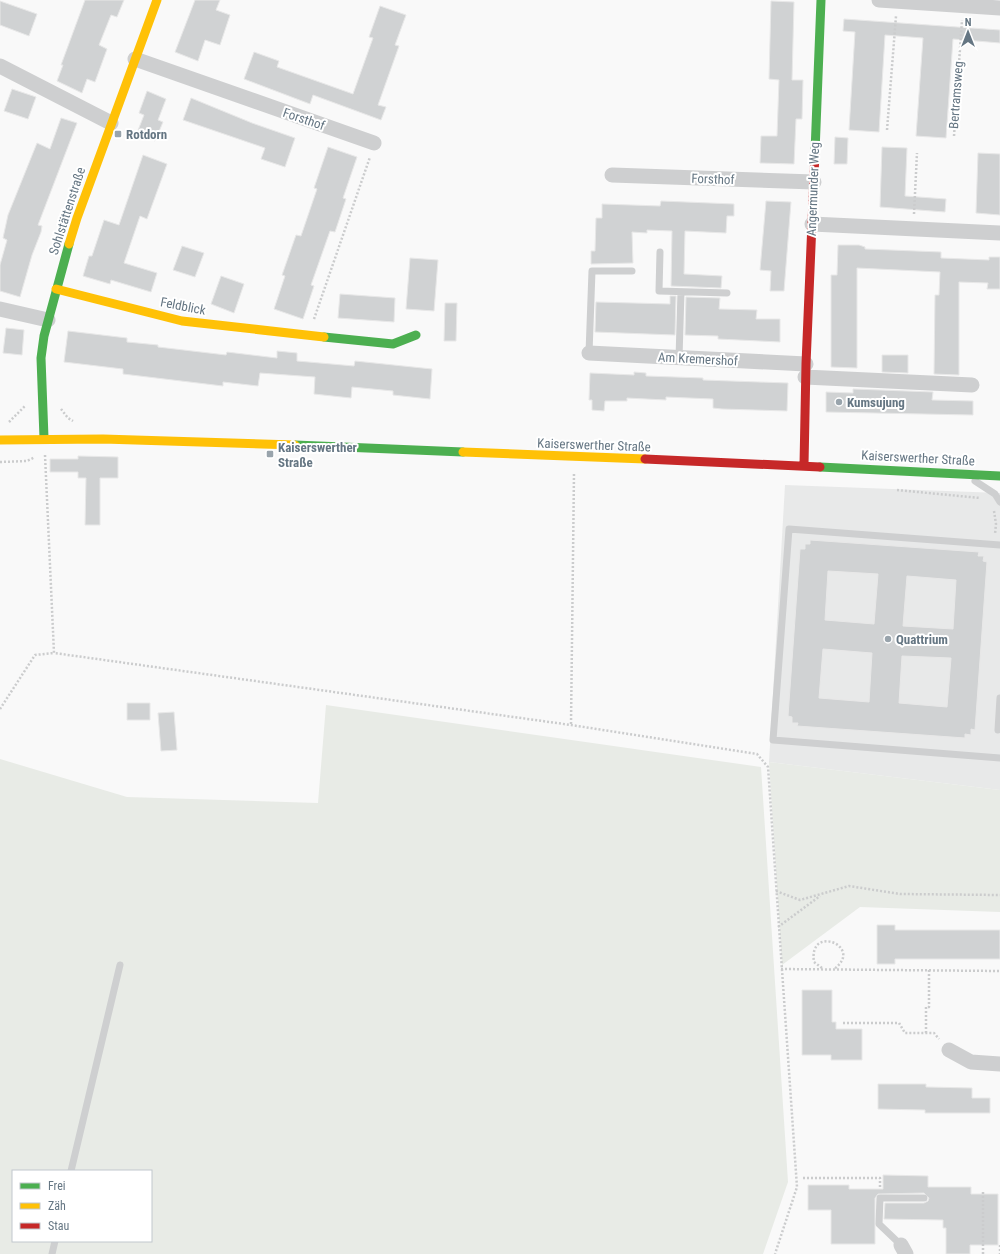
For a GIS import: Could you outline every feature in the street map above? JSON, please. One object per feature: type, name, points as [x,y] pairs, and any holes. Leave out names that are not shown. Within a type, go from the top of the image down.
[{"type":"street","name":"Sohlstättenstraße","points":[[44,438],[41,358],[48,320],[77,218],[157,0]]},
{"type":"street","name":"Angermunder Weg","points":[[804,465],[806,370],[821,0]]},
{"type":"street","points":[[879,0],[1000,8]]},
{"type":"street","name":"Forsthof","points":[[135,59],[374,144]]},
{"type":"street","points":[[0,66],[111,123]]},
{"type":"street","name":"Forsthof","points":[[612,175],[814,182]]},
{"type":"street","points":[[812,224],[1000,233]]},
{"type":"street","name":"Feldblick","points":[[56,289],[182,321],[308,336],[393,344],[416,335]]},
{"type":"street","points":[[0,309],[48,320]]},
{"type":"street","name":"Am Kremershof","points":[[589,353],[679,358],[806,370]]},
{"type":"street","points":[[806,370],[972,385]]},
{"type":"street","name":"Kaiserswerther Straße","points":[[0,440],[44,438],[180,441],[804,465],[1000,476]]},
{"type":"street","points":[[949,1050],[971,1062],[1000,1064]]},
{"type":"lane","points":[[660,252],[658,291],[727,293]]},
{"type":"lane","points":[[589,353],[592,271],[632,272]]},
{"type":"lane","points":[[679,358],[681,292]]},
{"type":"lane","points":[[958,473],[990,490],[995,494],[1000,502]]},
{"type":"lane","points":[[1000,545],[789,530],[773,740],[1000,758]]},
{"type":"lane","points":[[998,730],[1000,698]]},
{"type":"lane","points":[[71,1170],[120,964]]},
{"type":"lane","points":[[903,1249],[879,1224],[880,1198],[924,1198]]},
{"type":"lane","points":[[52,1254],[55,1242]]},
{"type":"path","points":[[887,130],[897,1]]},
{"type":"path","name":"Bertramsweg","points":[[954,136],[963,6]]},
{"type":"path","points":[[308,336],[374,144]]},
{"type":"path","points":[[914,229],[917,153]]},
{"type":"path","points":[[60,404],[68,418],[77,422]]},
{"type":"path","points":[[4,422],[9,422],[24,406],[43,407]]},
{"type":"path","points":[[0,462],[27,461],[45,454],[54,653]]},
{"type":"path","points":[[571,725],[574,457]]},
{"type":"path","points":[[993,508],[996,530]]},
{"type":"path","points":[[0,709],[35,655],[54,653],[571,725],[757,754],[768,767],[797,1187],[775,1254]]},
{"type":"path","points":[[776,891],[800,900],[822,895],[849,886],[900,894],[1000,895]]},
{"type":"path","points":[[778,927],[822,895]]},
{"type":"path","points":[[826,970],[819,968],[814,962],[813,954],[818,944],[829,940],[836,942],[841,947],[843,954],[840,965],[834,969]]},
{"type":"path","points":[[781,970],[834,969],[1000,971]]},
{"type":"path","points":[[926,1033],[926,1007],[929,1007],[929,970]]},
{"type":"path","points":[[843,1023],[899,1023],[905,1033],[934,1033],[949,1050]]},
{"type":"path","points":[[803,1178],[880,1178],[880,1198]]},
{"type":"path","points":[[983,1191],[983,1254]]},
{"type":"path","points":[[1000,1245],[1000,1254]]},
{"type":"shaded area","points":[[785,485],[1000,493],[1000,790],[769,762]]},
{"type":"shaded area","points":[[326,705],[761,767],[788,1182],[763,1254],[0,1254],[0,759],[127,797],[318,803]]},
{"type":"shaded area","points":[[769,762],[1000,790],[1000,912],[860,907],[782,965]]},
{"type":"building","points":[[85,0],[124,0],[117,17],[111,15],[99,45],[107,49],[95,82],[87,79],[82,93],[57,81],[63,65],[61,65]]},
{"type":"building","points":[[195,0],[220,0],[216,10],[230,15],[220,45],[205,40],[198,61],[175,52]]},
{"type":"building","points":[[0,1],[37,14],[29,36],[0,25]]},
{"type":"building","points":[[771,1],[794,2],[792,80],[803,80],[802,119],[796,119],[794,164],[760,163],[761,136],[777,136],[779,80],[769,79]]},
{"type":"building","points":[[380,6],[406,15],[395,45],[399,46],[378,105],[386,107],[381,120],[313,95],[310,104],[244,79],[254,52],[279,61],[277,67],[353,94],[373,38],[369,37]]},
{"type":"building","points":[[844,19],[1000,30],[1000,43],[953,39],[946,138],[916,136],[923,38],[885,35],[879,132],[849,130],[855,32],[843,31]]},
{"type":"building","points":[[12,89],[36,97],[28,119],[4,111]]},
{"type":"building","points":[[147,91],[166,99],[158,120],[163,122],[155,141],[137,133],[144,115],[139,113]]},
{"type":"building","points":[[191,98],[252,123],[295,138],[285,167],[261,159],[265,148],[183,120]]},
{"type":"building","points":[[61,118],[77,123],[38,225],[42,226],[41,232],[32,255],[20,297],[0,291],[0,265],[7,240],[3,238],[8,215],[37,143],[50,149]]},
{"type":"building","points":[[835,137],[848,138],[847,164],[834,164]]},
{"type":"building","points":[[328,147],[357,157],[343,198],[346,199],[335,232],[330,231],[311,285],[314,286],[303,319],[274,309],[285,276],[282,275],[296,235],[301,236],[317,189],[314,188]]},
{"type":"building","points":[[882,147],[907,148],[905,196],[946,199],[945,212],[880,207]]},
{"type":"building","points":[[978,153],[1000,154],[1000,215],[976,213]]},
{"type":"building","points":[[143,155],[167,164],[147,219],[140,216],[124,263],[157,273],[151,292],[111,280],[110,284],[83,276],[89,256],[92,256],[104,220],[119,225]]},
{"type":"building","points":[[661,201],[734,204],[734,216],[727,216],[726,233],[685,231],[684,274],[722,276],[721,288],[671,286],[672,231],[647,230],[647,233],[632,232],[633,263],[591,264],[591,251],[595,251],[596,218],[602,218],[602,204],[660,206]]},
{"type":"building","points":[[766,201],[791,202],[784,291],[770,291],[771,271],[760,270]]},
{"type":"building","points":[[838,245],[859,245],[865,247],[865,249],[941,252],[941,258],[989,260],[989,257],[1000,257],[1000,289],[987,289],[988,283],[959,282],[959,375],[934,374],[935,295],[939,295],[940,272],[857,268],[857,368],[831,367],[831,275],[837,275]]},
{"type":"building","points":[[182,246],[204,253],[195,277],[173,270]]},
{"type":"building","points":[[410,258],[438,260],[434,311],[406,309]]},
{"type":"building","points":[[221,276],[244,284],[234,313],[211,304]]},
{"type":"building","points":[[340,294],[395,298],[394,322],[338,318]]},
{"type":"building","points":[[670,296],[676,296],[675,335],[595,332],[596,302],[670,304]]},
{"type":"building","points":[[686,297],[720,298],[719,309],[757,310],[756,319],[780,319],[780,342],[718,339],[718,336],[685,335]]},
{"type":"building","points":[[445,303],[457,303],[456,341],[444,341]]},
{"type":"building","points":[[6,328],[24,330],[22,355],[3,353]]},
{"type":"building","points":[[68,331],[127,338],[127,342],[158,345],[158,347],[226,355],[227,352],[277,358],[277,351],[297,353],[297,361],[354,366],[355,361],[432,369],[430,399],[393,395],[393,391],[352,387],[351,398],[314,394],[315,377],[260,373],[258,386],[223,382],[223,386],[123,374],[123,369],[64,362]]},
{"type":"building","points":[[882,355],[908,355],[908,373],[882,372]]},
{"type":"building","points":[[634,372],[646,373],[646,376],[788,383],[787,411],[713,408],[713,399],[666,397],[666,400],[627,398],[627,401],[605,401],[604,411],[592,410],[592,400],[589,400],[590,373],[634,375]]},
{"type":"building","points":[[853,389],[933,392],[932,400],[973,401],[973,415],[826,412],[826,392],[853,393]]},
{"type":"building","points":[[78,456],[118,457],[118,478],[100,478],[100,525],[85,525],[86,478],[78,478],[78,472],[50,472],[50,459],[78,459]]},
{"type":"building","name":"Quattrium","points":[[810,540],[979,552],[978,556],[984,556],[983,561],[987,562],[975,730],[971,729],[971,735],[965,734],[965,738],[797,726],[798,723],[792,723],[792,717],[788,716],[800,549],[805,549],[805,544],[810,544]],"holes":[[[828,571],[878,574],[874,624],[825,620]],[[907,576],[956,580],[953,629],[903,626]],[[823,649],[872,653],[869,702],[819,698]],[[902,656],[951,658],[947,707],[899,703]]]},
{"type":"building","points":[[127,703],[150,703],[150,720],[127,720]]},
{"type":"building","points":[[174,712],[177,750],[161,751],[158,713]]},
{"type":"building","points":[[877,925],[895,925],[895,930],[1000,930],[1000,959],[895,959],[895,964],[877,964]]},
{"type":"building","points":[[802,990],[832,990],[832,1022],[836,1022],[836,1029],[862,1029],[862,1060],[831,1060],[831,1055],[802,1055]]},
{"type":"building","points":[[878,1084],[926,1084],[926,1087],[972,1088],[972,1098],[990,1098],[990,1113],[925,1113],[925,1110],[878,1109]]},
{"type":"building","points":[[883,1175],[928,1176],[928,1187],[971,1187],[971,1194],[998,1194],[998,1245],[970,1245],[970,1254],[946,1254],[946,1228],[943,1228],[943,1220],[884,1219],[885,1203],[924,1203],[928,1201],[929,1198],[924,1193],[878,1194],[875,1198],[875,1244],[831,1244],[831,1210],[808,1210],[808,1185],[849,1185],[849,1189],[883,1189]]},
{"type":"traffic: fast","points":[[815,152],[821,0]]},
{"type":"traffic: fast","points":[[44,438],[41,358],[44,336],[69,244]]},
{"type":"traffic: fast","points":[[324,337],[393,344],[416,335]]},
{"type":"traffic: fast","points":[[295,445],[463,452]]},
{"type":"traffic: fast","points":[[820,467],[1000,476]]},
{"type":"traffic: slow","points":[[69,244],[77,218],[157,0]]},
{"type":"traffic: slow","points":[[56,289],[182,321],[324,337]]},
{"type":"traffic: slow","points":[[0,440],[103,439],[295,445]]},
{"type":"traffic: slow","points":[[463,452],[645,459]]},
{"type":"traffic: jam","points":[[804,465],[806,364],[815,152]]},
{"type":"traffic: jam","points":[[645,459],[820,467]]},
{"type":"place","name":"Rotdorn","points":[[118,134]]},
{"type":"place","name":"Kumsujung","points":[[839,402]]},
{"type":"place","name":"Kaiserswerther Straße","points":[[270,454]]},
{"type":"place","name":"Quattrium","points":[[888,639]]}]
